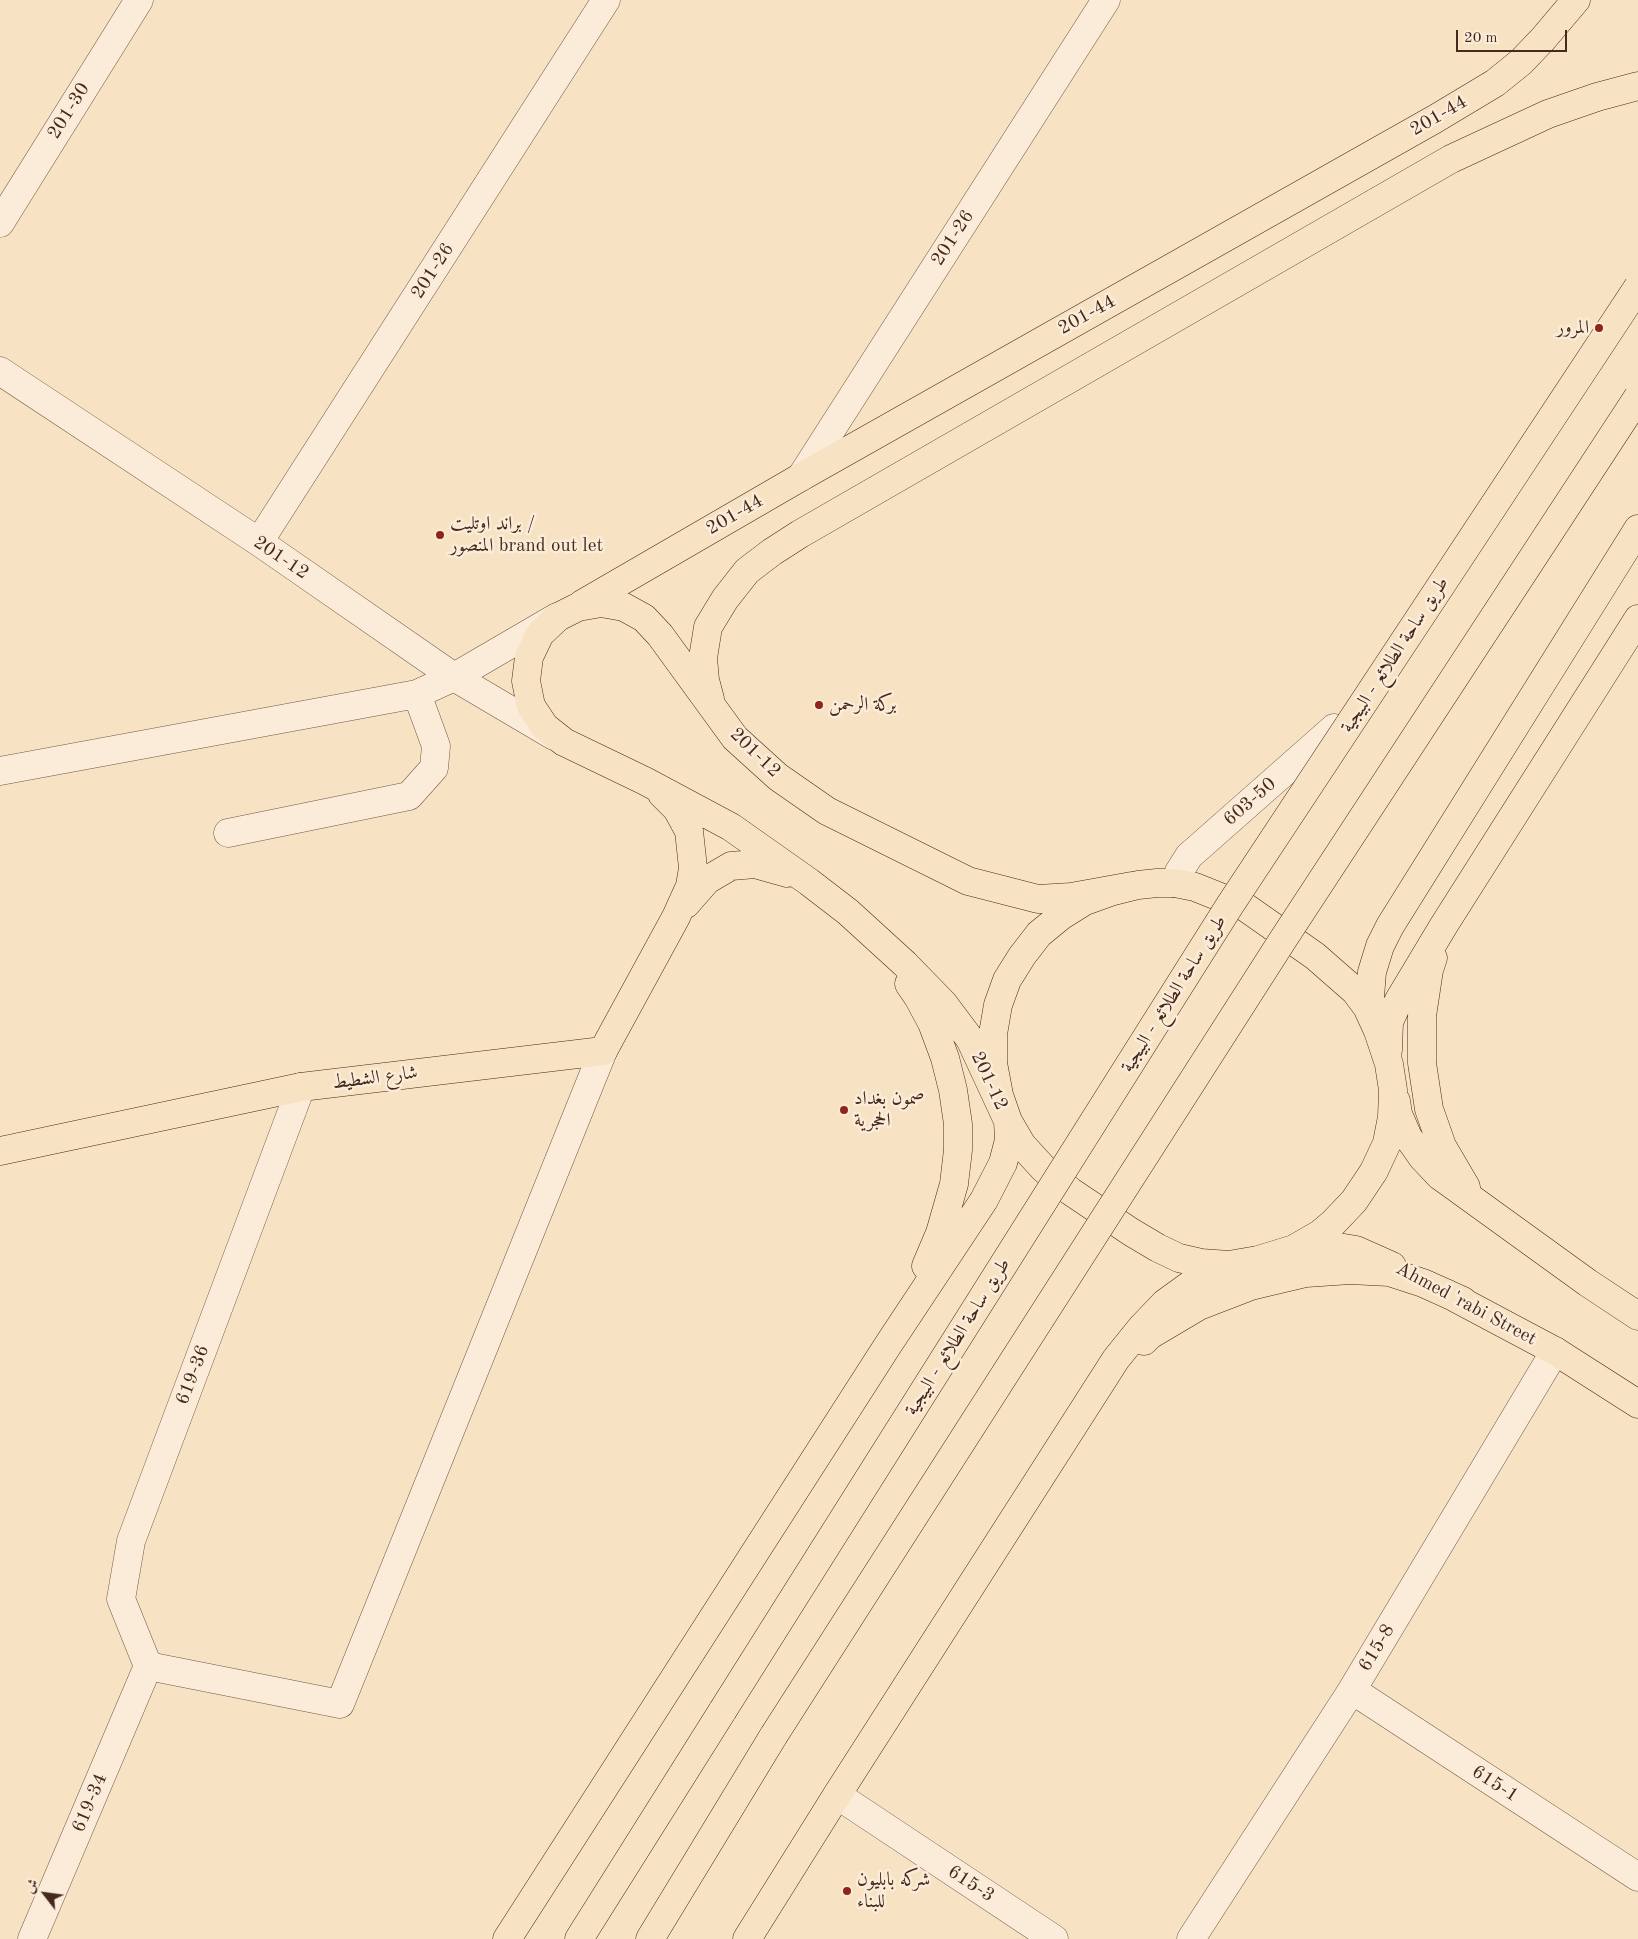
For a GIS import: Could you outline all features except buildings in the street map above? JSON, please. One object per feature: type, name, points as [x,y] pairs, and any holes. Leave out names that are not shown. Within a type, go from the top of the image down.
[{"type":"main road","name":"201-44","points":[[568,612],[801,477],[1435,119],[1494,83],[1521,62],[1544,39],[1576,0]]},
{"type":"main road","points":[[735,738],[712,702],[705,680],[703,658],[708,627],[725,599],[748,571],[772,552],[800,534],[1451,159],[1548,114],[1597,97],[1638,86]]},
{"type":"main road","name":"طريق ساحة الطلائع - البيجية","points":[[579,1939],[1230,905],[1638,287]]},
{"type":"main road","points":[[650,1939],[774,1735],[1289,930],[1638,397]]},
{"type":"main road","points":[[1375,1025],[1370,997],[1372,972],[1380,946],[1390,926],[1638,529]]},
{"type":"main road","name":"201-12","points":[[1008,1121],[970,1038],[948,1010],[905,964],[848,912],[809,882],[731,828],[645,781],[564,742],[545,727],[531,706],[526,681],[529,656],[540,634],[568,612],[601,603],[624,607],[644,618],[660,634],[735,738],[778,777],[827,811],[968,881],[1038,899],[1071,897],[1132,886]]},
{"type":"main road","points":[[1638,619],[1444,925],[1399,1000],[1389,1022],[1387,1041],[1398,1114],[1408,1137],[1422,1157],[1440,1176],[1588,1283],[1638,1316]]},
{"type":"main road","points":[[603,1052],[676,917],[690,886],[694,868],[689,831],[677,810],[667,798],[645,781]]},
{"type":"main road","points":[[676,917],[707,880],[731,866],[755,864],[780,870],[809,882]]},
{"type":"main road","points":[[1175,883],[1195,887],[1245,907],[1315,956],[1355,991],[1367,1007],[1375,1025],[1391,1077],[1392,1117],[1387,1143],[1374,1171],[1354,1201],[1320,1234],[1294,1249],[1258,1260],[1228,1265],[1201,1263],[1180,1258],[1131,1232],[1070,1191],[1043,1168],[1022,1145],[1008,1121],[999,1095],[993,1063],[992,1034],[998,1005],[1007,980],[1039,934],[1061,916],[1085,901],[1132,886],[1175,883]]},
{"type":"main road","points":[[848,912],[878,943],[918,997],[932,1023],[945,1058],[953,1090],[958,1124],[958,1150],[954,1184],[940,1233],[914,1294],[888,1344]]},
{"type":"main road","points":[[1444,925],[1429,970],[1422,1016],[1422,1063],[1430,1109],[1442,1146],[1465,1185],[1480,1204],[1511,1228]]},
{"type":"main road","name":"شارع الشطيط","points":[[0,1151],[301,1087],[603,1052]]},
{"type":"main road","points":[[507,1939],[888,1344],[984,1200],[1002,1163],[1009,1140],[1008,1121]]},
{"type":"main road","name":"Ahmed 'rabi Street","points":[[1281,1253],[1311,1246],[1332,1246],[1356,1250],[1386,1262],[1464,1301],[1556,1351],[1638,1404]]},
{"type":"main road","points":[[747,1939],[1116,1359],[1141,1328],[1165,1304],[1194,1282],[1228,1265]]},
{"type":"main road","points":[[1086,1404],[1118,1365],[1150,1335],[1199,1306],[1251,1286],[1306,1273],[1350,1270],[1389,1272],[1422,1283],[1464,1301]]},
{"type":"street","name":"201-30","points":[[0,223],[139,0]]},
{"type":"street","name":"201-26","points":[[259,542],[606,0]]},
{"type":"street","name":"201-26","points":[[801,477],[1106,0]]},
{"type":"street","name":"201-12","points":[[0,371],[259,542],[454,676],[564,742]]},
{"type":"street","points":[[0,772],[417,694],[454,676],[568,612]]},
{"type":"street","points":[[228,833],[409,796],[434,768],[436,746],[417,694]]},
{"type":"street","name":"603-50","points":[[1175,883],[1189,856],[1334,728]]},
{"type":"street","points":[[148,1666],[340,1704],[603,1052]]},
{"type":"street","name":"619-36","points":[[148,1666],[121,1599],[131,1541],[301,1087]]},
{"type":"street","name":"615-8","points":[[1191,1939],[1352,1690],[1556,1351]]},
{"type":"street","name":"619-34","points":[[32,1939],[148,1666]]},
{"type":"street","name":"615-1","points":[[1352,1690],[1638,1877]]},
{"type":"street","name":"615-3","points":[[837,1795],[1054,1939]]},
{"type":"place","name":"المرور","points":[[1599,328]]},
{"type":"place","name":"براند اوتليت / المنصور brand out let","points":[[440,535]]},
{"type":"place","name":"بركة الرحمن","points":[[819,705]]},
{"type":"place","name":"صمون بغداد الحجرية","points":[[844,1110]]},
{"type":"place","name":"شركه بابليون للبناء","points":[[847,1891]]}]
